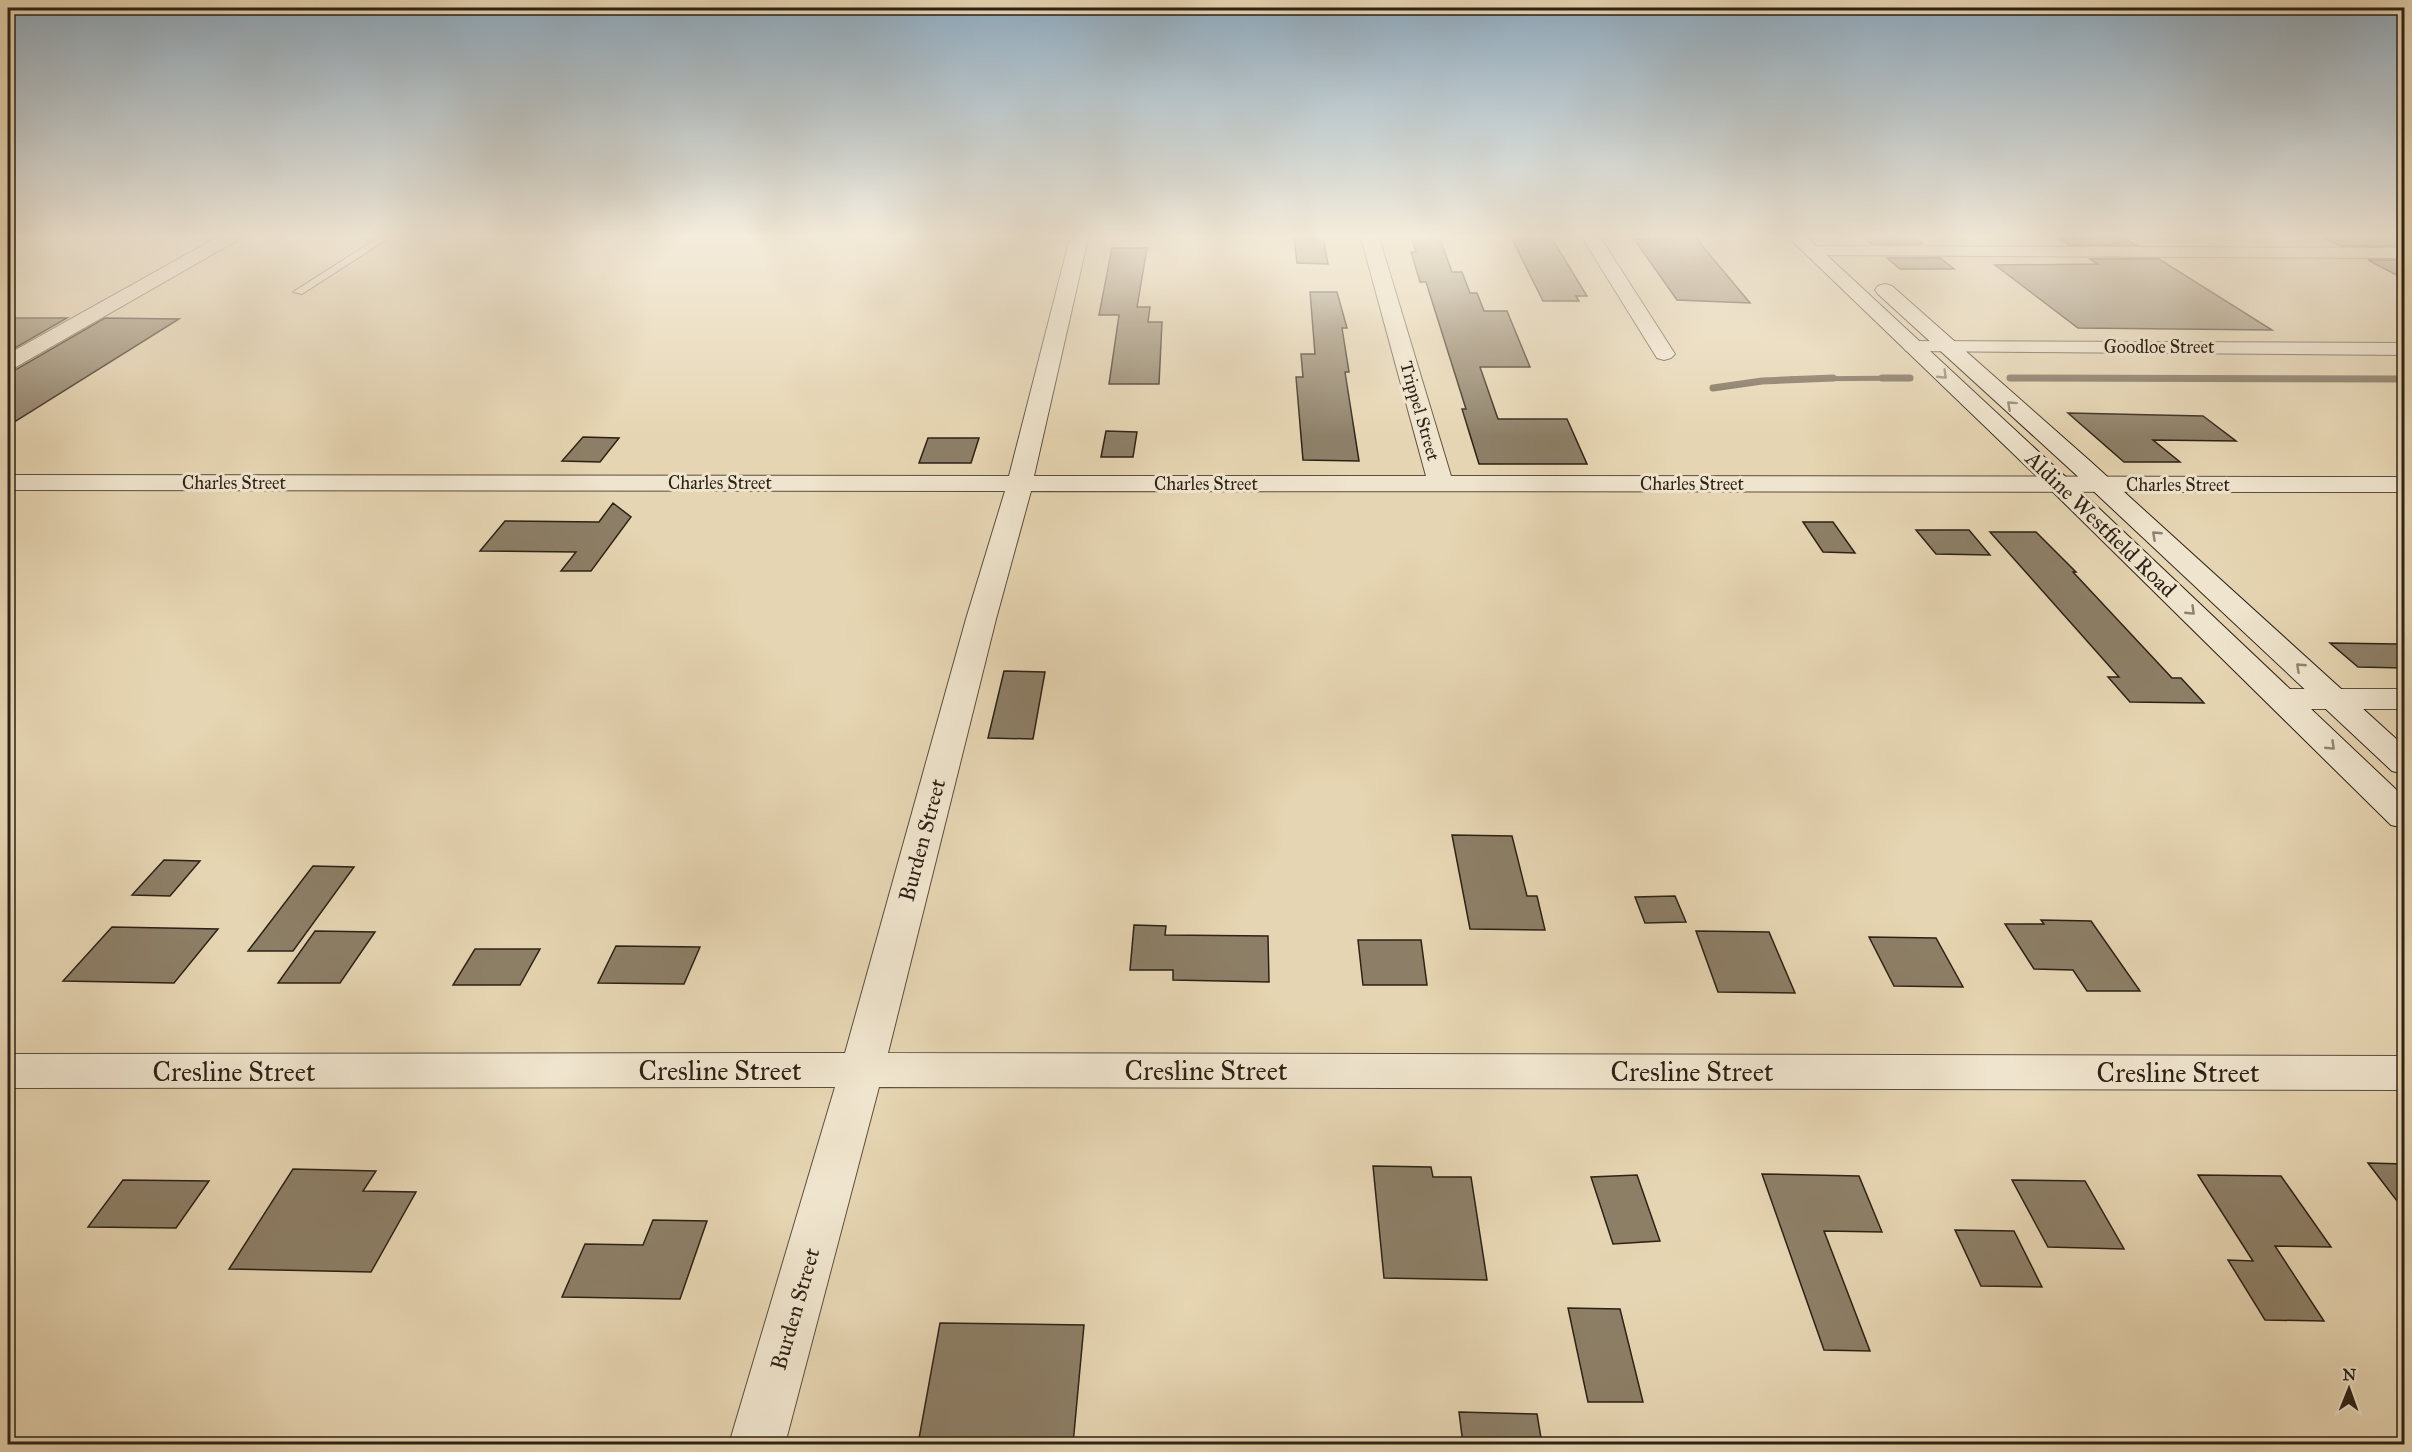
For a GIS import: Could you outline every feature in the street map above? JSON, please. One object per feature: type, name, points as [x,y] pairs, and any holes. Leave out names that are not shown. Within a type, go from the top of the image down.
[{"type":"street","points":[[8,362],[115,302]]},
{"type":"street","name":"Burden Street","points":[[757,1444],[862,1070],[978,630],[1020,483],[1063,302]]},
{"type":"street","name":"Trippel Street","points":[[1389,302],[1441,484]]},
{"type":"street","points":[[1631,302],[1664,354]]},
{"type":"street","name":"Aldine Westfield Road","points":[[1870,302],[1913,346],[2404,817]]},
{"type":"street","name":"Aldine Westfield Road","points":[[1899,302],[2102,485],[2404,764]]},
{"type":"street","name":"Goodloe Street","points":[[1913,346],[2404,349]]},
{"type":"street","name":"Charles Street","points":[[8,482],[2404,486]]},
{"type":"street","points":[[2283,699],[2404,699]]},
{"type":"street","name":"Cresline Street","points":[[8,1071],[2404,1072]]},
{"type":"building","points":[[1102,302],[1138,302],[1137,307],[1150,307],[1148,322],[1162,322],[1159,384],[1109,384],[1119,315],[1099,315]]},
{"type":"building","points":[[1311,302],[1340,302],[1347,328],[1342,328],[1349,372],[1345,372],[1359,461],[1303,460],[1296,377],[1303,377],[1301,354],[1315,354]]},
{"type":"building","points":[[1432,302],[1480,302],[1484,311],[1507,311],[1530,367],[1480,367],[1498,419],[1567,419],[1587,464],[1479,464],[1462,409],[1466,409]]},
{"type":"building","points":[[2043,302],[2227,302],[2272,330],[2078,328]]},
{"type":"building","points":[[8,318],[67,318],[8,352]]},
{"type":"building","points":[[105,318],[179,319],[8,426],[8,370],[17,369]]},
{"type":"building","points":[[2068,413],[2203,416],[2236,441],[2153,440],[2180,462],[2124,462]]},
{"type":"building","points":[[1106,431],[1137,432],[1133,457],[1101,457]]},
{"type":"building","points":[[583,437],[619,438],[600,462],[562,461]]},
{"type":"building","points":[[928,438],[979,438],[971,463],[919,463]]},
{"type":"building","points":[[613,503],[631,517],[591,571],[561,571],[576,552],[480,551],[505,521],[599,522]]},
{"type":"building","points":[[1803,522],[1833,522],[1855,553],[1823,552]]},
{"type":"building","points":[[1916,530],[1969,530],[1990,555],[1936,554]]},
{"type":"building","points":[[1990,532],[2036,532],[2076,572],[2073,572],[2172,678],[2181,678],[2204,703],[2130,702],[2108,677],[2119,677]]},
{"type":"building","points":[[2330,643],[2397,644],[2404,650],[2404,668],[2358,667]]},
{"type":"building","points":[[1004,671],[1045,672],[1033,739],[988,738]]},
{"type":"building","points":[[1452,835],[1512,836],[1527,896],[1537,896],[1545,930],[1470,929]]},
{"type":"building","points":[[164,860],[200,861],[170,896],[132,895]]},
{"type":"building","points":[[313,866],[354,867],[293,951],[248,951]]},
{"type":"building","points":[[1675,896],[1686,922],[1645,923],[1635,897]]},
{"type":"building","points":[[2041,920],[2091,921],[2140,991],[2087,991],[2073,970],[2034,969],[2005,924],[2044,924]]},
{"type":"building","points":[[1134,925],[1166,926],[1165,935],[1268,936],[1269,982],[1173,980],[1173,970],[1130,970]]},
{"type":"building","points":[[112,927],[218,929],[174,983],[63,981]]},
{"type":"building","points":[[315,931],[375,932],[340,983],[278,983]]},
{"type":"building","points":[[1696,931],[1769,932],[1795,993],[1718,992]]},
{"type":"building","points":[[1869,937],[1936,938],[1963,987],[1894,986]]},
{"type":"building","points":[[1358,940],[1421,940],[1427,985],[1363,985]]},
{"type":"building","points":[[616,946],[700,947],[684,984],[598,983]]},
{"type":"building","points":[[475,949],[540,949],[520,985],[453,985]]},
{"type":"building","points":[[2368,1163],[2404,1164],[2404,1210]]},
{"type":"building","points":[[1373,1166],[1431,1167],[1433,1177],[1471,1177],[1487,1280],[1384,1278]]},
{"type":"building","points":[[293,1169],[376,1171],[363,1191],[416,1192],[371,1272],[229,1269]]},
{"type":"building","points":[[1762,1174],[1859,1176],[1882,1232],[1824,1231],[1870,1351],[1824,1350]]},
{"type":"building","points":[[1637,1175],[1660,1241],[1613,1244],[1591,1177]]},
{"type":"building","points":[[2198,1175],[2281,1176],[2331,1247],[2275,1246],[2324,1321],[2265,1320],[2228,1260],[2253,1261]]},
{"type":"building","points":[[123,1180],[209,1181],[176,1228],[88,1227]]},
{"type":"building","points":[[2012,1180],[2085,1181],[2124,1249],[2048,1247]]},
{"type":"building","points":[[653,1220],[707,1221],[680,1299],[562,1297],[585,1244],[643,1245]]},
{"type":"building","points":[[1955,1230],[2014,1231],[2042,1287],[1981,1286]]},
{"type":"building","points":[[1568,1308],[1620,1309],[1643,1402],[1588,1402]]},
{"type":"building","points":[[940,1323],[1084,1325],[1073,1444],[918,1444]]},
{"type":"building","points":[[1459,1412],[1537,1414],[1542,1444],[1463,1444]]},
{"type":"waterway","points":[[1814,379],[1833,378]]},
{"type":"waterway","points":[[1814,379],[1910,378],[1882,378]]},
{"type":"waterway","points":[[2010,378],[2404,379]]},
{"type":"waterway","points":[[1791,379],[1814,379]]},
{"type":"waterway","points":[[1713,388],[1762,381],[1814,379]]}]
